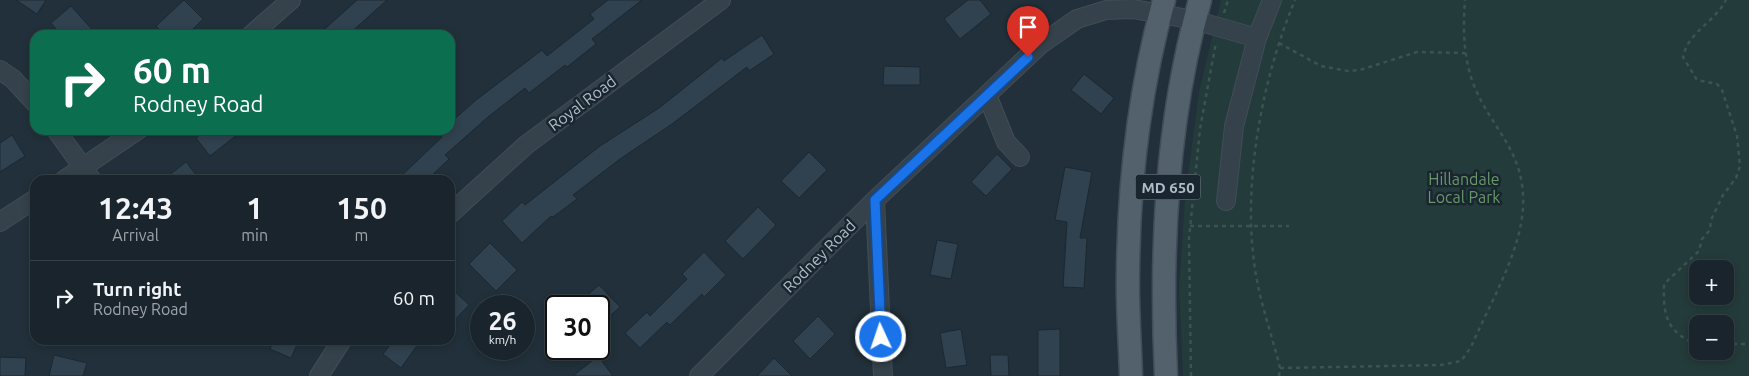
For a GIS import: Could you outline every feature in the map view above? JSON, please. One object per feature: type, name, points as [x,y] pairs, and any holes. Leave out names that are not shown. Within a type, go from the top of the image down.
[{"type":"main road","name":"MD 650","points":[[1131,376],[1128,271],[1130,213],[1146,81],[1162,7]]},
{"type":"main road","name":"MD 650","points":[[1166,376],[1165,213],[1176,114],[1197,10]]},
{"type":"street","points":[[257,30],[290,0]]},
{"type":"street","name":"Royal Road","points":[[455,209],[526,145],[720,0]]},
{"type":"street","points":[[1226,201],[1234,126],[1257,38],[1272,0]]},
{"type":"street","name":"Rodney Road","points":[[698,376],[875,200],[1041,44],[1077,18],[1106,10],[1162,7],[1197,10],[1257,38]]},
{"type":"street","points":[[0,70],[13,79],[30,98]]},
{"type":"street","points":[[987,95],[1006,142],[1020,157]]},
{"type":"street","points":[[60,135],[87,174],[132,135]]},
{"type":"street","points":[[875,200],[883,376]]},
{"type":"street","points":[[0,222],[30,202]]},
{"type":"street","points":[[318,376],[339,345]]},
{"type":"path","points":[[1223,16],[1228,0]]},
{"type":"path","points":[[1279,376],[1280,368],[1256,278],[1251,226],[1253,182],[1263,102],[1279,43],[1295,0]]},
{"type":"path","points":[[1280,368],[1441,365],[1455,364],[1466,356],[1513,251],[1523,209],[1522,185],[1517,164],[1505,138],[1481,100],[1465,53],[1465,0]]},
{"type":"path","points":[[1689,340],[1678,333],[1666,320],[1664,284],[1699,251],[1702,239],[1710,230],[1711,220],[1723,194],[1736,178],[1740,166],[1737,136],[1722,90],[1717,84],[1697,80],[1683,57],[1685,48],[1692,37],[1712,20],[1726,0]]},
{"type":"path","points":[[1191,376],[1190,226],[1200,129],[1218,35]]},
{"type":"path","points":[[1279,43],[1321,66],[1348,72],[1417,52],[1465,53]]},
{"type":"path","points":[[1190,226],[1290,226]]},
{"type":"path","points":[[1734,344],[1749,344]]},
{"type":"green space","name":"Hillandale Local Park","points":[[1221,0],[1749,0],[1749,376],[1183,376],[1179,288],[1185,198],[1199,92]]},
{"type":"building","points":[[16,0],[46,0],[37,14]]},
{"type":"building","points":[[184,0],[203,19],[192,30],[160,30],[156,26]]},
{"type":"building","points":[[357,0],[387,0],[354,30],[324,30]]},
{"type":"building","points":[[608,0],[642,0],[592,39],[596,44],[567,67],[565,65],[529,93],[525,88],[488,117],[445,155],[449,159],[432,175],[402,175],[442,137],[440,135],[455,135],[455,119],[476,100],[542,50],[547,56],[594,19],[590,14]]},
{"type":"building","points":[[968,0],[980,0],[991,14],[960,39],[944,19]]},
{"type":"building","points":[[71,6],[93,30],[57,30],[51,23]]},
{"type":"building","points":[[762,35],[774,54],[749,71],[747,67],[672,124],[620,159],[573,195],[577,199],[553,217],[551,216],[522,243],[502,221],[522,202],[525,205],[600,146],[659,108],[722,58],[724,61]]},
{"type":"building","points":[[884,66],[920,67],[920,85],[883,85]]},
{"type":"building","points":[[1084,74],[1114,98],[1101,114],[1071,90]]},
{"type":"building","points":[[12,135],[25,156],[0,172],[0,143]]},
{"type":"building","points":[[200,135],[237,135],[210,156],[196,138]]},
{"type":"building","points":[[809,152],[827,170],[799,198],[781,181]]},
{"type":"building","points":[[997,154],[1012,169],[986,196],[971,182]]},
{"type":"building","points":[[186,162],[196,175],[169,175]]},
{"type":"building","points":[[1065,167],[1092,172],[1080,238],[1087,238],[1084,288],[1063,287],[1067,222],[1055,220]]},
{"type":"building","points":[[758,207],[776,225],[743,259],[725,241]]},
{"type":"building","points":[[937,240],[958,244],[951,279],[930,275]]},
{"type":"building","points":[[490,243],[517,270],[496,291],[469,264]]},
{"type":"building","points":[[704,252],[726,275],[704,297],[702,294],[670,325],[667,322],[640,348],[625,333],[647,312],[650,316],[687,279],[682,274]]},
{"type":"building","points":[[599,285],[609,295],[587,295]]},
{"type":"building","points":[[455,292],[469,305],[455,320]]},
{"type":"building","points":[[610,297],[620,307],[610,316]]},
{"type":"building","points":[[818,316],[835,334],[810,359],[793,341]]},
{"type":"building","points":[[961,329],[967,365],[946,368],[940,333]]},
{"type":"building","points":[[1060,329],[1060,376],[1038,376],[1038,330]]},
{"type":"building","points":[[272,345],[297,345],[291,358],[270,349]]},
{"type":"building","points":[[390,345],[417,345],[401,368],[383,354]]},
{"type":"building","points":[[54,355],[87,363],[83,376],[49,376]]},
{"type":"building","points":[[990,355],[1008,355],[1009,376],[991,376]]},
{"type":"building","points":[[0,357],[26,358],[25,376],[0,376]]},
{"type":"building","points":[[774,358],[792,376],[757,376]]},
{"type":"building","points":[[593,360],[601,360],[613,376],[573,376]]},
{"type":"route","points":[[881,337],[875,200],[1028,57]]}]
